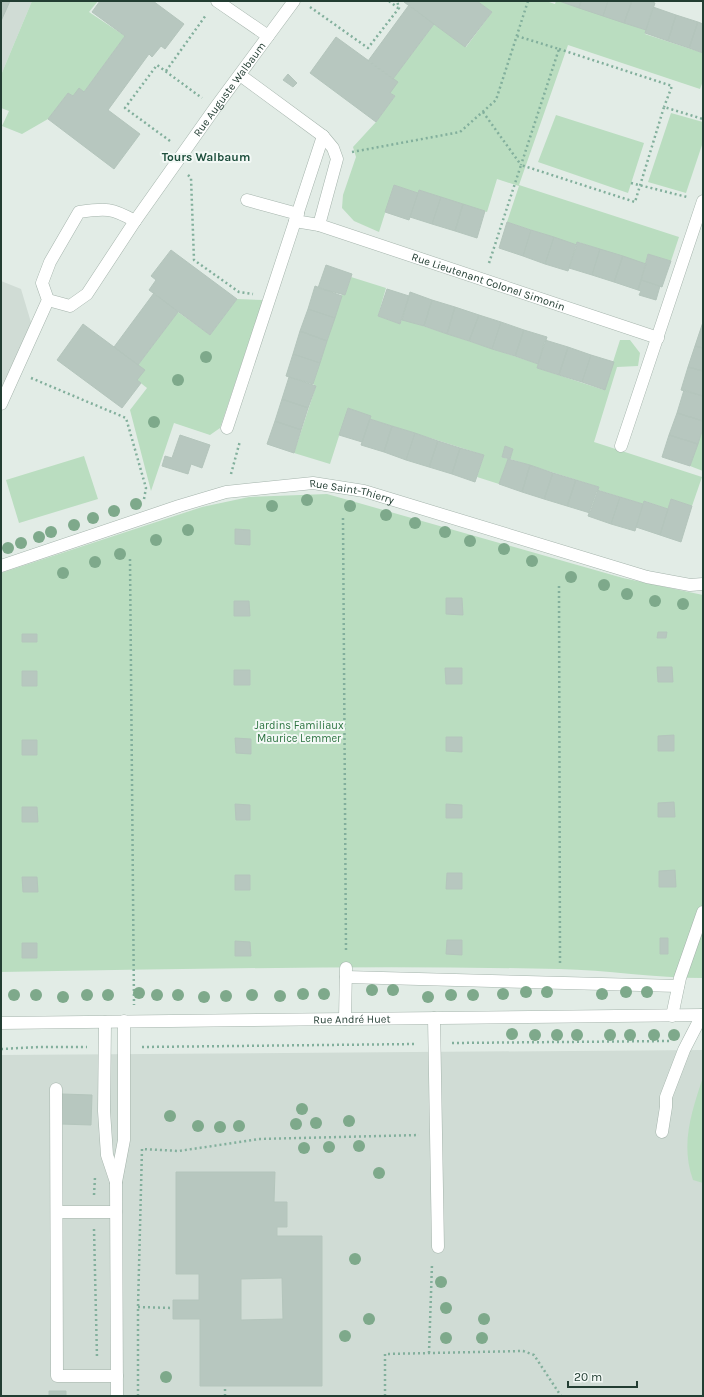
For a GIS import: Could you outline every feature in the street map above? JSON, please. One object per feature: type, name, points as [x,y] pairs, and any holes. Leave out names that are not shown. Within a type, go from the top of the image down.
[{"type":"street","name":"Rue Auguste Walbaum","points":[[217,1],[268,36]]},
{"type":"street","name":"Rue Auguste Walbaum","points":[[48,300],[70,306],[87,294],[135,221],[215,108],[294,1]]},
{"type":"street","points":[[240,75],[323,136],[333,148],[337,160],[319,225]]},
{"type":"street","points":[[227,428],[323,136]]},
{"type":"street","name":"Rue Lieutenant Colonel Simonin","points":[[247,200],[482,281],[658,338]]},
{"type":"street","points":[[621,446],[703,201]]},
{"type":"street","points":[[1,404],[48,300],[42,283],[50,262],[79,212],[103,208],[119,212],[135,221]]},
{"type":"street","name":"Rue Saint-Thierry","points":[[1,566],[148,516],[226,492],[312,483],[364,491],[647,577],[690,585],[703,584]]},
{"type":"street","points":[[672,1016],[678,986],[703,912]]},
{"type":"street","points":[[345,1019],[346,972],[561,983],[678,986]]},
{"type":"street","points":[[662,1132],[666,1097],[689,1041],[702,1015]]},
{"type":"street","name":"Rue André Huet","points":[[1,1023],[702,1015]]},
{"type":"street","points":[[434,1018],[438,1247]]},
{"type":"street","points":[[117,1396],[116,1182],[124,1140],[124,1048],[129,1021]]},
{"type":"street","points":[[105,1022],[104,1112],[107,1155],[116,1182]]},
{"type":"street","points":[[56,1089],[57,1376],[117,1376]]},
{"type":"street","points":[[57,1212],[116,1212]]},
{"type":"path","points":[[389,1],[399,8]]},
{"type":"path","points":[[397,1],[399,8]]},
{"type":"path","points":[[337,160],[354,151],[460,132],[496,100],[528,1]]},
{"type":"path","points":[[308,5],[368,48],[399,8]]},
{"type":"path","points":[[166,71],[206,14]]},
{"type":"path","points":[[483,112],[521,165],[635,202],[639,184],[672,86],[517,36]]},
{"type":"path","points":[[482,281],[560,49]]},
{"type":"path","points":[[184,152],[125,108],[157,65],[215,108]]},
{"type":"path","points":[[664,107],[703,119]]},
{"type":"path","points":[[176,164],[191,178],[194,260],[239,292],[271,296]]},
{"type":"path","points":[[632,182],[703,201]]},
{"type":"path","points":[[16,372],[126,418],[146,488],[143,504],[148,516]]},
{"type":"path","points":[[226,492],[242,434],[227,428]]},
{"type":"path","points":[[342,518],[346,972]]},
{"type":"path","points":[[129,1021],[130,559]]},
{"type":"path","points":[[559,586],[561,983]]},
{"type":"path","points":[[124,1048],[689,1041]]},
{"type":"path","points":[[1,1049],[39,1047],[105,1048]]},
{"type":"path","points":[[138,1396],[138,1307],[142,1149],[179,1151],[260,1139],[437,1135]]},
{"type":"path","points":[[94,1224],[97,1362]]},
{"type":"path","points":[[430,1353],[432,1261],[438,1247]]},
{"type":"path","points":[[138,1307],[173,1308]]},
{"type":"path","points":[[385,1396],[385,1354],[523,1351],[534,1355],[560,1396]]},
{"type":"path","points":[[225,1386],[225,1396]]},
{"type":"shaded area","points":[[1,1],[32,1],[1,75]]},
{"type":"shaded area","points":[[1,281],[21,289],[33,329],[1,397]]},
{"type":"shaded area","points":[[703,1050],[703,1396],[1,1396],[1,1055]]},
{"type":"green space","points":[[32,1],[98,1],[89,12],[125,36],[84,92],[79,89],[73,96],[68,93],[48,119],[22,134],[2,126],[9,111],[1,108],[1,75]]},
{"type":"green space","points":[[477,1],[546,1],[555,4],[556,1],[559,1],[646,30],[645,34],[703,53],[703,81],[700,89],[568,45],[519,185],[679,237],[671,261],[648,254],[645,264],[578,242],[577,245],[507,222],[519,186],[497,179],[487,212],[419,190],[418,193],[394,185],[379,232],[354,221],[342,208],[343,195],[356,157],[353,147],[376,122],[395,96],[390,93],[393,79],[434,24],[466,47],[492,12]]},
{"type":"green space","points":[[671,113],[703,122],[703,142],[686,193],[648,182]]},
{"type":"green space","points":[[556,115],[644,143],[628,193],[538,162]]},
{"type":"green space","points":[[351,277],[386,288],[378,316],[400,324],[402,319],[538,364],[537,368],[604,390],[620,340],[630,340],[640,353],[638,366],[617,367],[594,442],[702,477],[692,506],[671,499],[668,509],[645,501],[643,504],[598,490],[599,487],[510,459],[513,449],[505,447],[502,457],[508,459],[499,484],[477,477],[484,455],[370,419],[370,416],[348,408],[330,464],[294,453],[316,386],[313,384],[342,294],[345,295]]},
{"type":"green space","points":[[237,299],[263,300],[220,428],[210,435],[174,423],[151,491],[130,410],[147,388],[137,380],[138,365],[178,312],[210,335]]},
{"type":"green space","points":[[703,428],[703,471],[690,466]]},
{"type":"green space","points":[[84,456],[98,499],[19,523],[6,480]]},
{"type":"green space","name":"Jardins Familiaux Maurice Lemmer","points":[[327,494],[623,578],[703,595],[703,978],[667,977],[559,969],[420,967],[1,972],[1,573],[202,507],[249,497]]},
{"type":"green space","points":[[703,1077],[703,1183],[693,1180],[689,1167],[688,1141],[689,1128],[695,1102]]},
{"type":"building","points":[[1,1],[10,1],[1,21]]},
{"type":"building","points":[[100,1],[153,1],[184,24],[165,49],[161,46],[152,57],[149,54],[108,110],[140,134],[114,169],[48,119],[68,93],[73,96],[79,88],[84,92],[125,36],[92,12]]},
{"type":"building","points":[[477,1],[492,12],[465,47],[404,2]]},
{"type":"building","points":[[559,1],[581,1],[579,8]]},
{"type":"building","points":[[581,1],[608,1],[603,16],[579,8]]},
{"type":"building","points":[[608,1],[632,1],[624,23],[603,16]]},
{"type":"building","points":[[632,1],[649,1],[655,3],[646,30],[624,23]]},
{"type":"building","points":[[409,5],[434,24],[393,79],[368,61]]},
{"type":"building","points":[[653,7],[676,15],[668,41],[645,33]]},
{"type":"building","points":[[676,15],[698,22],[689,48],[668,41]]},
{"type":"building","points":[[698,22],[703,24],[703,53],[689,48]]},
{"type":"building","points":[[336,37],[398,82],[390,93],[395,96],[376,122],[310,73]]},
{"type":"building","points":[[288,74],[297,83],[293,87],[283,80]]},
{"type":"building","points":[[394,185],[418,193],[409,220],[385,212]]},
{"type":"building","points":[[419,190],[441,197],[432,224],[410,217]]},
{"type":"building","points":[[441,197],[463,204],[455,231],[432,224]]},
{"type":"building","points":[[463,204],[485,211],[477,238],[455,231]]},
{"type":"building","points":[[507,222],[531,230],[523,256],[499,248]]},
{"type":"building","points":[[531,230],[554,237],[545,264],[523,256]]},
{"type":"building","points":[[554,237],[577,245],[568,271],[545,264]]},
{"type":"building","points":[[577,242],[600,249],[592,275],[569,268]]},
{"type":"building","points":[[600,249],[623,256],[614,282],[592,275]]},
{"type":"building","points":[[171,250],[237,299],[210,335],[149,290],[156,280],[151,276]]},
{"type":"building","points":[[648,254],[671,261],[662,287],[641,280]]},
{"type":"building","points":[[623,256],[646,264],[638,290],[614,282]]},
{"type":"building","points":[[326,265],[352,274],[345,295],[318,288]]},
{"type":"building","points":[[641,280],[660,286],[656,300],[639,295],[641,291],[638,290]]},
{"type":"building","points":[[315,286],[342,296],[335,318],[308,309]]},
{"type":"building","points":[[387,289],[409,296],[400,324],[378,316]]},
{"type":"building","points":[[410,292],[432,300],[424,326],[402,320]]},
{"type":"building","points":[[154,293],[178,312],[138,365],[114,347]]},
{"type":"building","points":[[432,300],[455,307],[447,334],[424,326]]},
{"type":"building","points":[[455,307],[479,315],[469,341],[447,334]]},
{"type":"building","points":[[308,309],[335,318],[327,341],[300,331]]},
{"type":"building","points":[[479,315],[501,322],[492,349],[469,341]]},
{"type":"building","points":[[501,322],[524,330],[515,356],[492,349]]},
{"type":"building","points":[[703,322],[703,348],[695,346]]},
{"type":"building","points":[[83,324],[145,370],[137,380],[141,383],[122,408],[57,360]]},
{"type":"building","points":[[524,330],[547,337],[538,364],[515,356]]},
{"type":"building","points":[[300,331],[327,341],[320,363],[293,354]]},
{"type":"building","points":[[545,340],[568,347],[559,375],[537,368]]},
{"type":"building","points":[[695,346],[703,348],[703,371],[688,367]]},
{"type":"building","points":[[568,347],[591,355],[582,382],[559,375]]},
{"type":"building","points":[[293,354],[320,363],[313,384],[286,376]]},
{"type":"building","points":[[591,355],[614,362],[605,390],[582,382]]},
{"type":"building","points":[[688,367],[703,371],[703,396],[681,390]]},
{"type":"building","points":[[289,377],[316,386],[308,408],[282,399]]},
{"type":"building","points":[[684,390],[703,396],[703,421],[677,413]]},
{"type":"building","points":[[282,399],[308,408],[301,430],[275,421]]},
{"type":"building","points":[[348,408],[371,416],[362,442],[339,435]]},
{"type":"building","points":[[677,413],[703,421],[703,428],[698,444],[669,435]]},
{"type":"building","points":[[370,419],[392,426],[384,452],[361,445]]},
{"type":"building","points":[[275,421],[301,430],[294,453],[267,444]]},
{"type":"building","points":[[392,426],[415,433],[406,460],[384,452]]},
{"type":"building","points":[[415,433],[438,441],[429,467],[406,460]]},
{"type":"building","points":[[180,435],[210,445],[202,468],[191,464],[188,474],[162,466],[165,456],[172,458]]},
{"type":"building","points":[[669,435],[698,444],[690,466],[662,457]]},
{"type":"building","points":[[438,441],[460,448],[452,474],[429,467]]},
{"type":"building","points":[[505,446],[513,449],[510,459],[502,457]]},
{"type":"building","points":[[460,448],[484,455],[475,482],[452,474]]},
{"type":"building","points":[[508,459],[530,465],[522,492],[499,484]]},
{"type":"building","points":[[530,465],[553,473],[544,499],[522,492]]},
{"type":"building","points":[[553,473],[576,480],[567,506],[544,499]]},
{"type":"building","points":[[576,480],[599,487],[590,513],[567,506]]},
{"type":"building","points":[[597,490],[620,497],[611,524],[588,516]]},
{"type":"building","points":[[620,497],[643,504],[635,531],[611,524]]},
{"type":"building","points":[[671,499],[692,506],[681,542],[660,535]]},
{"type":"building","points":[[644,501],[668,509],[660,535],[636,527]]},
{"type":"building","points":[[235,529],[250,530],[250,545],[235,544]]},
{"type":"building","points":[[446,598],[462,598],[463,615],[446,614]]},
{"type":"building","points":[[234,601],[249,601],[250,616],[234,616]]},
{"type":"building","points":[[658,632],[667,632],[666,638],[657,638]]},
{"type":"building","points":[[22,634],[37,634],[37,642],[22,642]]},
{"type":"building","points":[[657,667],[672,667],[673,682],[658,682]]},
{"type":"building","points":[[445,668],[462,668],[462,684],[446,684]]},
{"type":"building","points":[[234,670],[250,670],[250,685],[234,685]]},
{"type":"building","points":[[22,671],[37,671],[37,686],[22,686]]},
{"type":"building","points":[[674,735],[674,751],[658,751],[658,736]]},
{"type":"building","points":[[446,737],[462,737],[462,752],[446,751]]},
{"type":"building","points":[[235,738],[251,739],[251,754],[236,753]]},
{"type":"building","points":[[22,740],[37,740],[37,755],[22,755]]},
{"type":"building","points":[[674,802],[675,817],[658,817],[658,803]]},
{"type":"building","points":[[235,804],[250,805],[250,820],[236,820]]},
{"type":"building","points":[[446,804],[462,805],[462,818],[446,818]]},
{"type":"building","points":[[22,807],[37,807],[38,822],[22,822]]},
{"type":"building","points":[[675,870],[676,887],[659,887],[659,871]]},
{"type":"building","points":[[447,873],[462,873],[462,889],[446,889]]},
{"type":"building","points":[[235,875],[250,875],[250,890],[235,890]]},
{"type":"building","points":[[22,877],[37,877],[38,892],[23,892]]},
{"type":"building","points":[[660,938],[668,938],[668,954],[660,954]]},
{"type":"building","points":[[447,940],[462,940],[462,955],[446,954]]},
{"type":"building","points":[[235,941],[250,942],[251,956],[235,956]]},
{"type":"building","points":[[22,943],[37,943],[37,958],[22,958]]},
{"type":"building","points":[[62,1094],[92,1095],[91,1125],[61,1124]]},
{"type":"building","points":[[176,1172],[275,1172],[274,1202],[287,1202],[287,1227],[277,1227],[277,1236],[322,1236],[322,1386],[200,1386],[200,1319],[173,1319],[173,1300],[199,1300],[199,1274],[176,1274]],"holes":[[[282,1278],[283,1319],[241,1320],[241,1279]]]},
{"type":"building","points":[[49,1391],[66,1391],[66,1396],[49,1396]]},
{"type":"district","name":"Tours Walbaum","points":[[206,157]]}]
